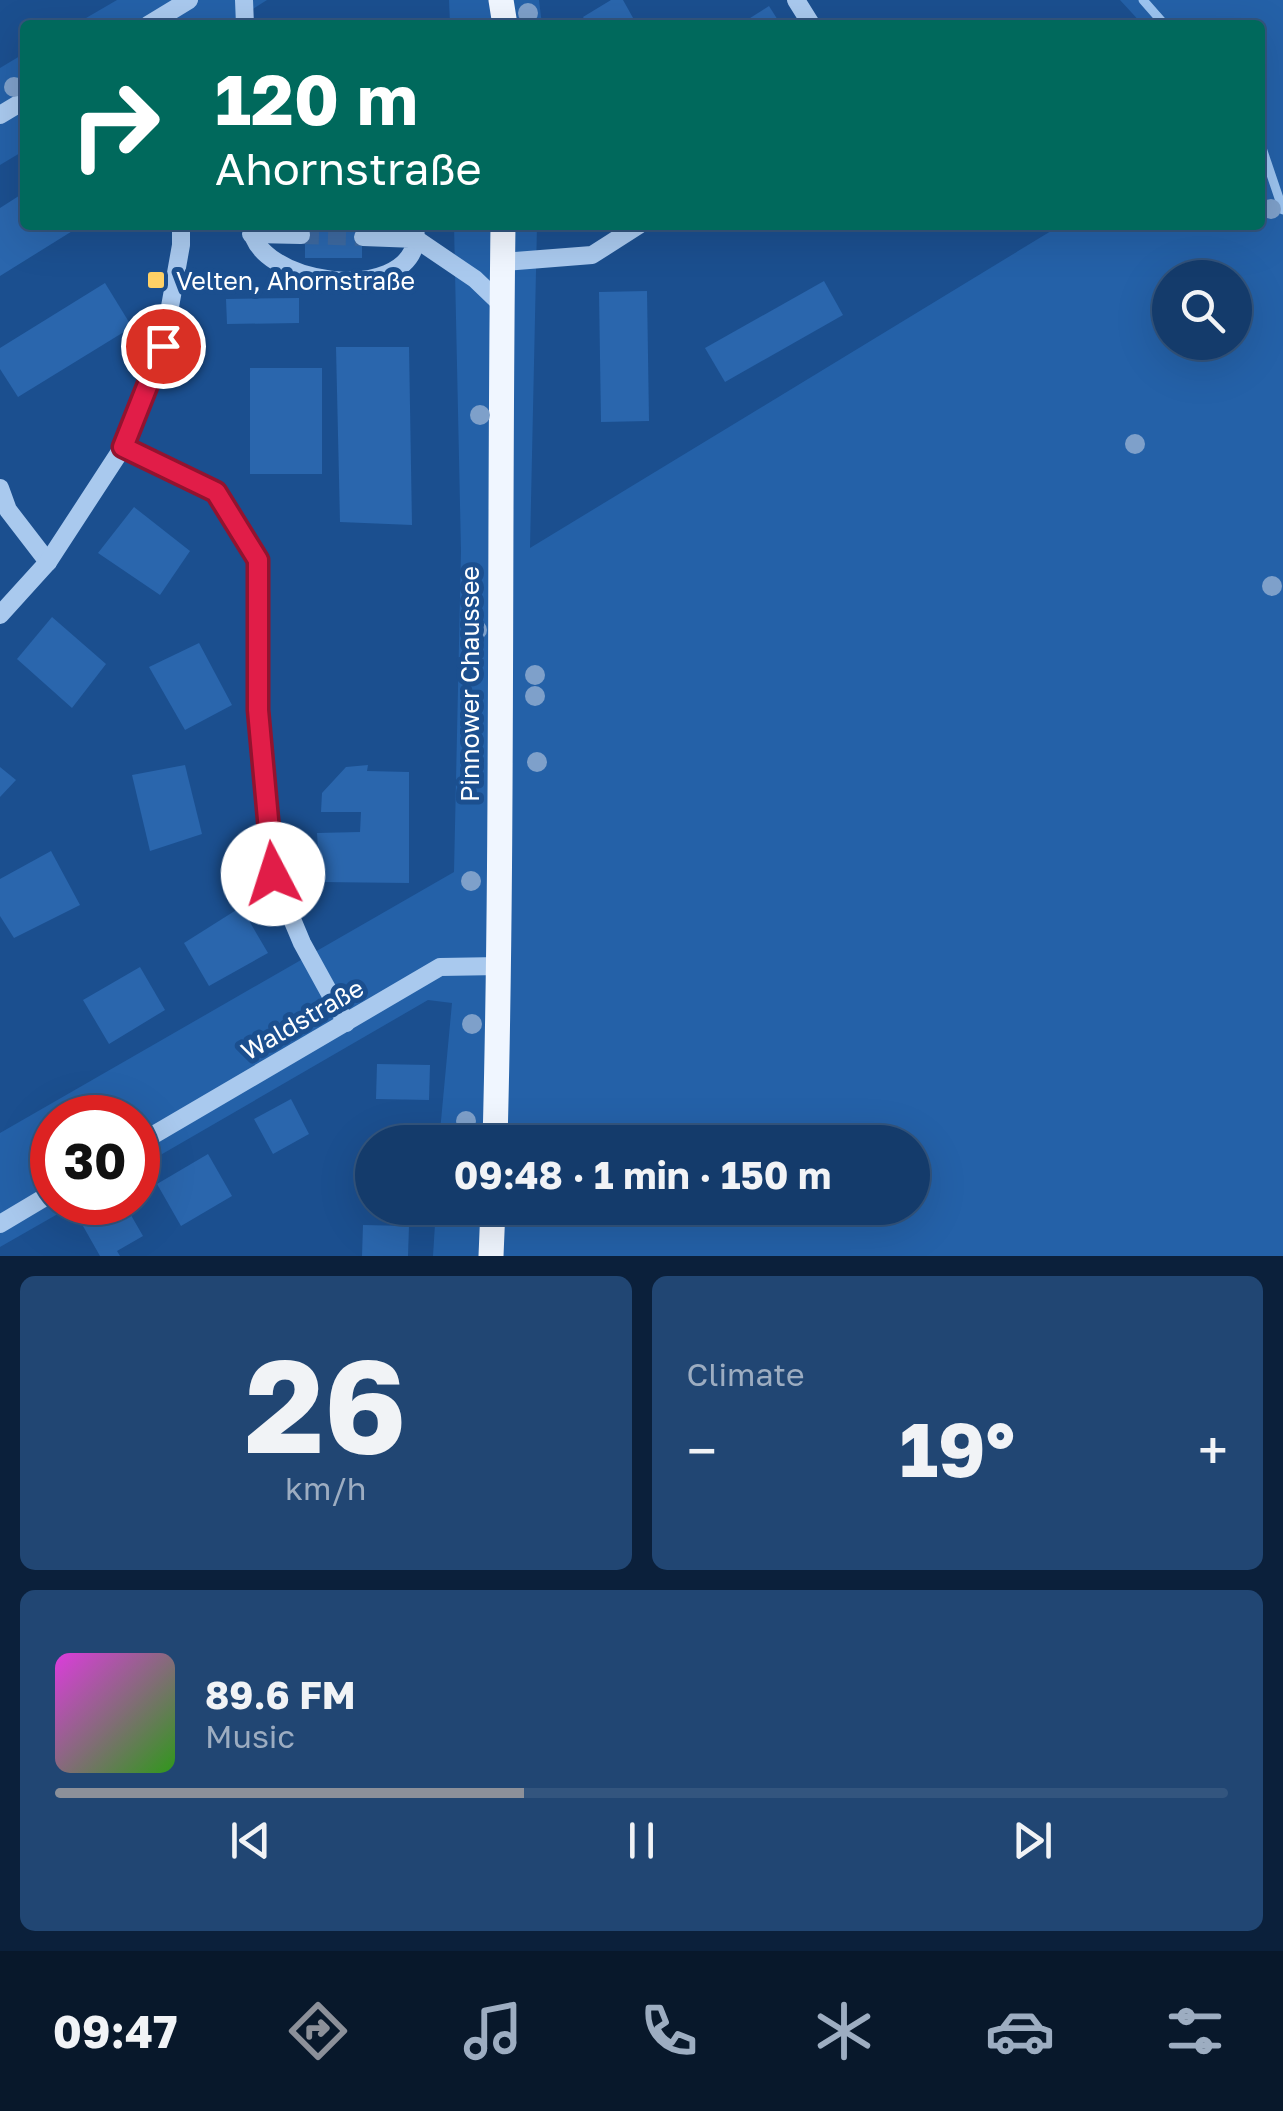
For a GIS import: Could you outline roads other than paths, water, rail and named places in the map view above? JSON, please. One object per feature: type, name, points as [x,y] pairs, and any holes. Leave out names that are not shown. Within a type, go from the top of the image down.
[{"type":"main road","name":"Pinnower Chaussee","points":[[495,1125],[500,966],[503,230]]},
{"type":"main road","points":[[491,1256],[493,1225]]},
{"type":"street","points":[[156,20],[189,0]]},
{"type":"street","points":[[0,615],[48,562],[123,447],[163,346],[180,230]]},
{"type":"street","points":[[251,230],[266,254],[304,275],[333,280],[374,279],[400,268],[414,252],[415,232]]},
{"type":"street","points":[[251,230],[301,235]]},
{"type":"street","points":[[502,262],[592,255],[632,230]]},
{"type":"street","points":[[363,237],[415,232],[500,303]]},
{"type":"street","points":[[123,447],[216,492],[258,560],[258,710],[273,874],[302,943],[346,1023]]},
{"type":"street","points":[[0,488],[8,510],[48,562]]},
{"type":"street","name":"Waldstraße","points":[[160,1131],[440,968],[500,966]]},
{"type":"street","points":[[0,1224],[30,1206]]},
{"type":"waterway","points":[[1143,0],[1161,20]]},
{"type":"waterway","points":[[1265,157],[1283,210]]},
{"type":"tunnel","points":[[301,235],[363,237]]},
{"type":"place","name":"Velten, Ahornstraße","points":[[156,280]]}]
